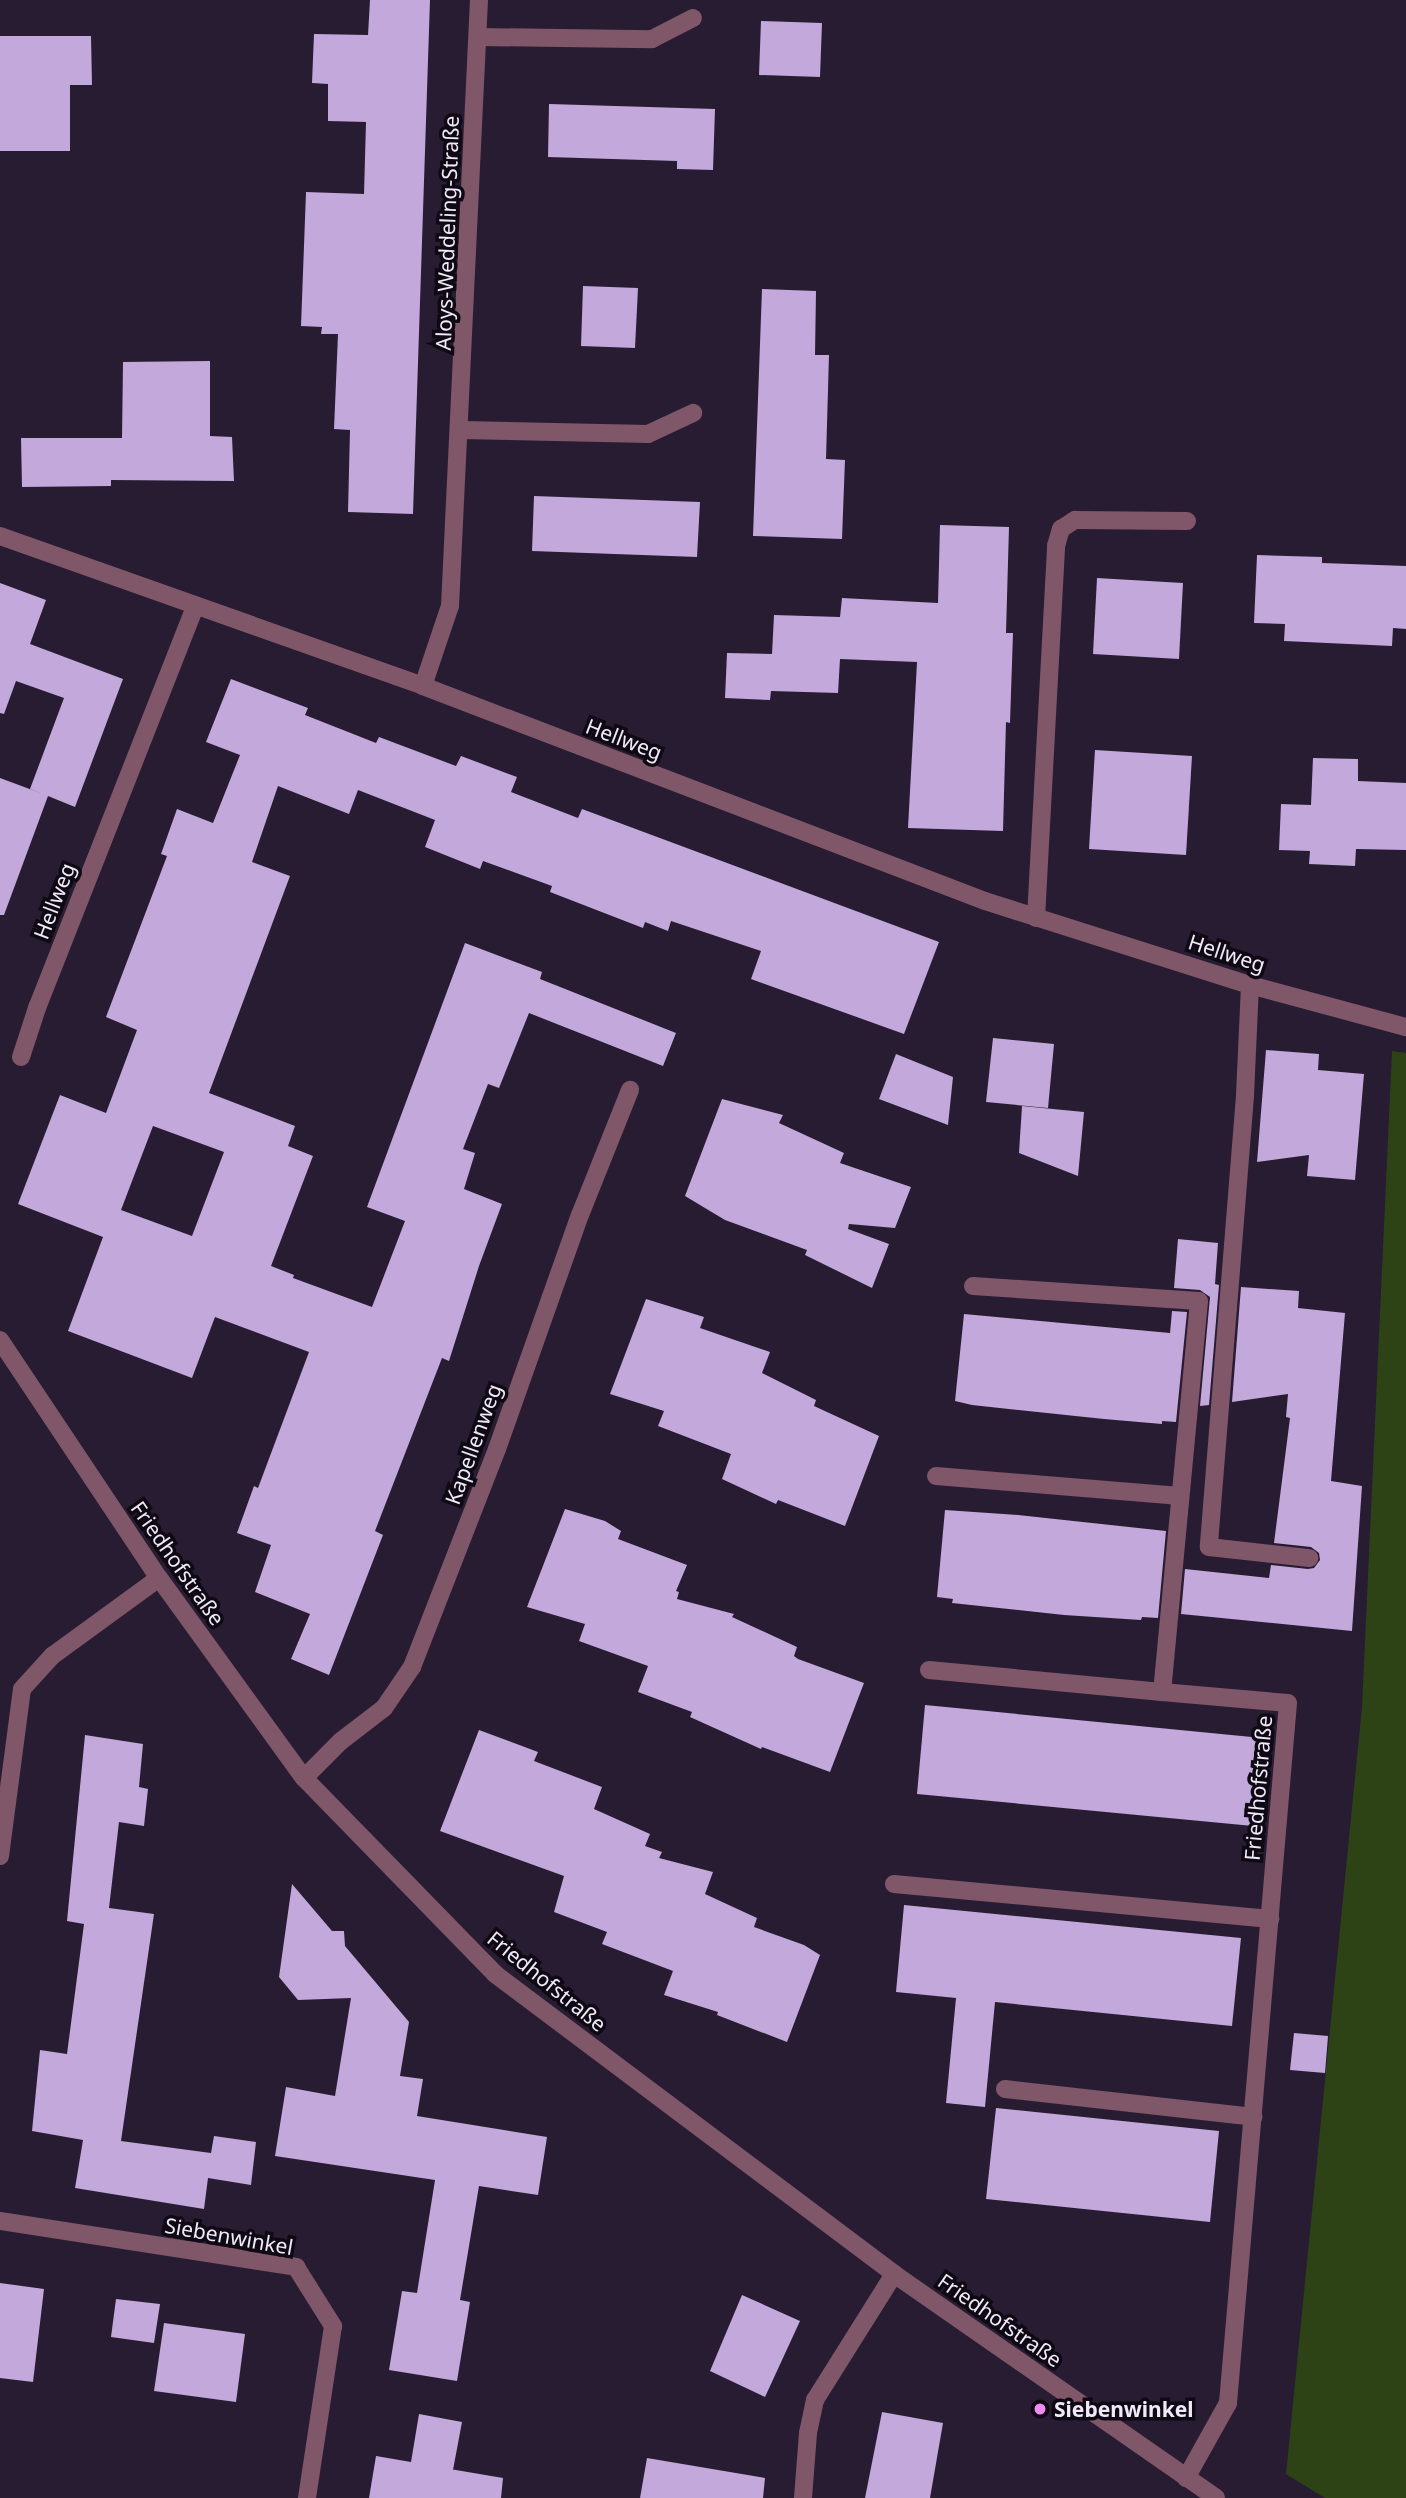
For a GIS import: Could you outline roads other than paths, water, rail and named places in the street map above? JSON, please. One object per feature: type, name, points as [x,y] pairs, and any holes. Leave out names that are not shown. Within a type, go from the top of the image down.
[{"type":"street","name":"Aloys-Weddeling-Straße","points":[[423,686],[450,606],[461,430],[479,0]]},
{"type":"street","points":[[478,37],[652,39],[693,18]]},
{"type":"street","points":[[461,430],[648,434],[693,413]]},
{"type":"street","points":[[1036,918],[1056,546],[1061,529],[1075,520],[1187,521]]},
{"type":"street","name":"Hellweg","points":[[0,536],[423,686],[985,901],[1250,985],[1406,1027]]},
{"type":"street","name":"Hellweg","points":[[22,1057],[37,1007],[195,606]]},
{"type":"street","points":[[1250,985],[1245,1096],[1209,1547],[1309,1558]]},
{"type":"street","name":"Kapellenweg","points":[[304,1778],[341,1741],[384,1708],[412,1667],[497,1449],[580,1215],[630,1090]]},
{"type":"street","points":[[973,1286],[1199,1301],[1162,1692]]},
{"type":"street","name":"Friedhofstraße","points":[[0,1340],[159,1578],[304,1778],[495,1974],[894,2274],[1216,2498]]},
{"type":"street","points":[[936,1476],[1181,1496]]},
{"type":"street","points":[[0,1856],[22,1689],[52,1656],[159,1578]]},
{"type":"street","name":"Friedhofstraße","points":[[929,1670],[1288,1703],[1228,2403],[1186,2477]]},
{"type":"street","points":[[894,1884],[1270,1919]]},
{"type":"street","points":[[1005,2089],[1253,2117]]},
{"type":"street","name":"Siebenwinkel","points":[[0,2221],[296,2267],[333,2326],[307,2498]]},
{"type":"street","points":[[803,2498],[808,2433],[815,2400],[894,2274]]},
{"type":"place","name":"Siebenwinkel","points":[[1040,2409]]}]
